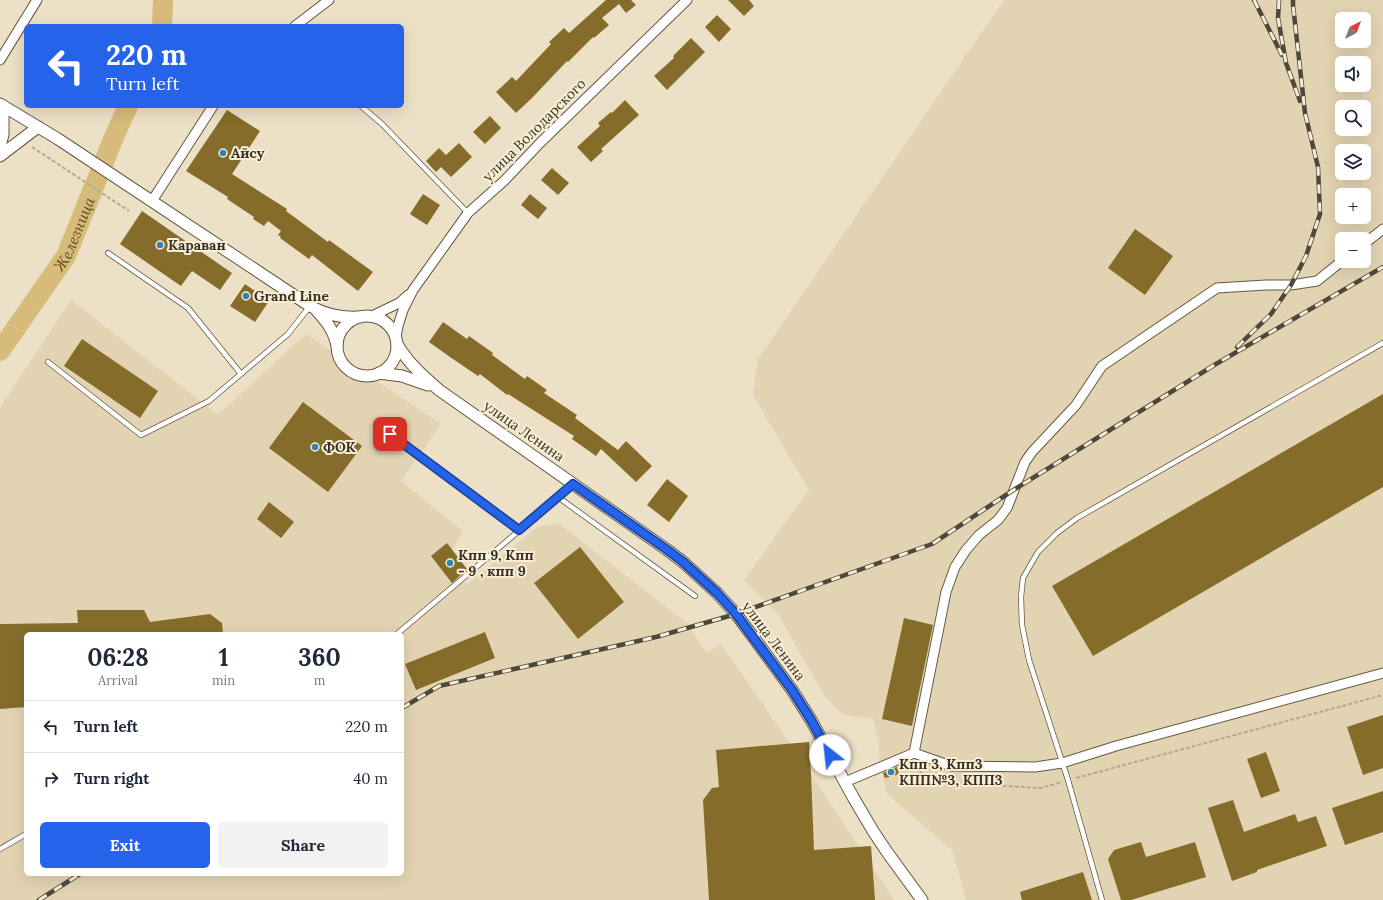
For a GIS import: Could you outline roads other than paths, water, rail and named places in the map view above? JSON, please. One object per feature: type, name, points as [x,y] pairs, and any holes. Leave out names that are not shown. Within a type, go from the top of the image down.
[{"type":"street","points":[[0,60],[37,0]]},
{"type":"street","points":[[298,24],[329,0]]},
{"type":"street","name":"улица Володарского","points":[[413,290],[468,213],[504,181],[540,143],[687,0]]},
{"type":"street","points":[[2,105],[58,139],[314,308],[328,322],[333,331],[339,355],[344,364],[351,371],[360,375],[379,373],[387,368],[393,361],[396,353],[398,326],[403,310],[413,290]]},
{"type":"street","points":[[0,147],[3,134],[2,105]]},
{"type":"street","points":[[152,201],[212,108]]},
{"type":"street","points":[[0,156],[38,127]]},
{"type":"street","points":[[1371,238],[1383,229]]},
{"type":"street","points":[[914,752],[946,592],[955,567],[966,550],[979,535],[998,520],[1007,508],[1025,462],[1032,452],[1076,405],[1102,366],[1217,288],[1291,285],[1317,281],[1335,267]]},
{"type":"street","points":[[372,316],[399,303],[413,290]]},
{"type":"street","points":[[314,308],[334,315],[346,317],[372,316],[380,318],[387,323],[392,330],[404,357],[439,390]]},
{"type":"street","points":[[337,346],[339,336],[343,328],[350,321],[359,317]]},
{"type":"street","points":[[379,373],[402,376],[416,380],[439,390]]},
{"type":"street","name":"улица Ленина","points":[[439,390],[666,549],[682,561],[717,593],[736,614],[792,690],[811,720],[845,782],[887,852],[922,900]]},
{"type":"street","points":[[845,782],[914,752],[951,766],[1035,767],[1062,763],[1116,746],[1383,673]]},
{"type":"lane","points":[[363,108],[382,124],[468,213]]},
{"type":"lane","points":[[108,253],[188,308],[241,374]]},
{"type":"lane","points":[[48,362],[141,435],[209,401],[288,334],[314,308]]},
{"type":"lane","points":[[1102,900],[1068,780],[1029,660],[1022,625],[1021,597],[1024,578],[1038,552],[1057,533],[1077,518],[1383,343]]},
{"type":"lane","points":[[390,434],[519,530]]},
{"type":"lane","points":[[399,632],[573,484]]},
{"type":"lane","points":[[558,497],[695,596]]},
{"type":"lane","points":[[0,849],[24,835]]},
{"type":"waterway","name":"Железница","points":[[162,24],[163,0]]},
{"type":"waterway","name":"Железница","points":[[0,351],[66,256],[127,108]]},
{"type":"railway","points":[[1254,0],[1282,55]]},
{"type":"railway","points":[[1279,0],[1278,18],[1286,63],[1300,101]]},
{"type":"railway","points":[[1237,347],[1271,314],[1291,285],[1306,256],[1320,214],[1318,167],[1305,113],[1293,0]]},
{"type":"railway","points":[[404,707],[439,686],[656,637],[736,614],[932,544],[1015,489],[1216,364],[1383,267]]},
{"type":"railway","points":[[39,900],[77,876]]},
{"type":"place","name":"Айсу","points":[[223,153]]},
{"type":"place","name":"Караван","points":[[160,245]]},
{"type":"place","name":"Grand Line","points":[[246,296]]},
{"type":"place","name":"ФОК","points":[[315,447]]},
{"type":"place","name":"Кпп 9, Кпп - 9 , кпп 9","points":[[450,563]]},
{"type":"place","name":"Кпп 3, Кпп3 КПП№3, КПП3","points":[[891,772]]}]
